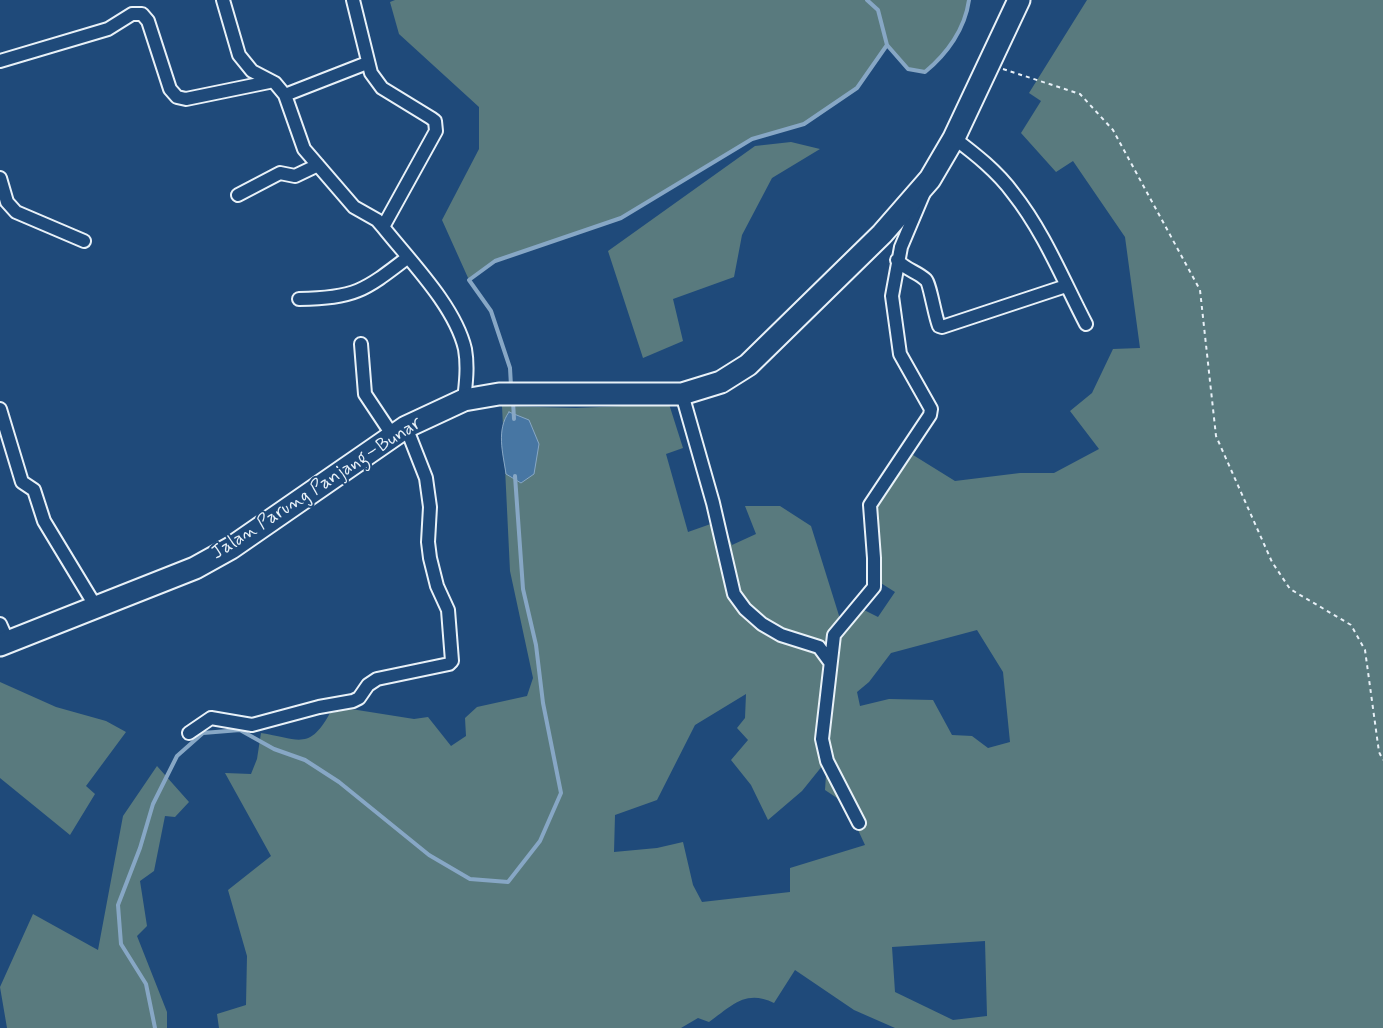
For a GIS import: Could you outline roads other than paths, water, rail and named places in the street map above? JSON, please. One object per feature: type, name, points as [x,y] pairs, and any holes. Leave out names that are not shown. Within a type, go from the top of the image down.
[{"type":"main road","name":"Jalan Parung Panjang–Bunar","points":[[3,637],[96,607],[195,568],[231,548],[399,431],[464,400],[499,394],[682,394],[721,382],[748,365],[882,234],[930,179],[954,138],[1019,0]]},
{"type":"street","points":[[223,0],[239,55],[252,71],[269,82],[274,83],[285,95],[304,149],[354,208],[377,220],[438,296],[461,336],[466,370],[464,400]]},
{"type":"street","points":[[353,0],[371,73],[382,88],[435,122],[436,131],[383,227]]},
{"type":"street","points":[[0,61],[108,29],[132,14],[142,14],[148,21],[170,89],[177,97],[186,99],[269,82]]},
{"type":"street","points":[[285,95],[367,63]]},
{"type":"street","points":[[954,138],[984,161],[1013,192],[1037,228],[1086,324]]},
{"type":"street","points":[[238,195],[280,173],[295,176],[318,165]]},
{"type":"street","points":[[0,178],[7,202],[16,212],[84,241]]},
{"type":"street","points":[[859,823],[827,761],[822,739],[830,662],[834,635],[874,587],[870,506],[930,415],[931,409],[907,368],[897,340],[892,296],[897,260],[930,179]]},
{"type":"street","points":[[299,299],[349,295],[369,286],[408,258]]},
{"type":"street","points":[[897,260],[905,269],[926,280],[930,285],[933,310],[938,326],[942,327],[1066,286]]},
{"type":"street","points":[[189,733],[211,718],[252,725],[319,707],[353,701],[359,698],[368,685],[377,679],[448,664],[452,661],[448,610],[437,586],[430,558],[428,542],[430,507],[426,478],[399,431],[365,394],[361,344]]},
{"type":"street","points":[[682,394],[713,503],[734,594],[745,608],[762,624],[781,635],[819,647],[830,662]]},
{"type":"street","points":[[0,410],[22,482],[34,490],[44,521],[96,607]]},
{"type":"water","points":[[509,412],[529,420],[539,444],[534,474],[521,483],[506,474],[502,450],[502,434],[505,419]]},
{"type":"waterway","points":[[867,0],[878,10],[887,45],[908,69],[925,72],[941,57],[954,40],[964,21],[969,0]]},
{"type":"waterway","points":[[511,386],[510,368],[491,311],[469,280],[495,261],[621,218],[752,139],[804,124],[857,88],[887,45]]},
{"type":"waterway","points":[[513,401],[514,419]]},
{"type":"waterway","points":[[155,1028],[146,984],[121,944],[118,905],[140,848],[153,804],[177,756],[203,733],[240,730],[274,749],[305,760],[339,782],[429,855],[470,879],[508,882],[540,841],[561,793],[543,703],[536,645],[523,589],[515,476]]}]
